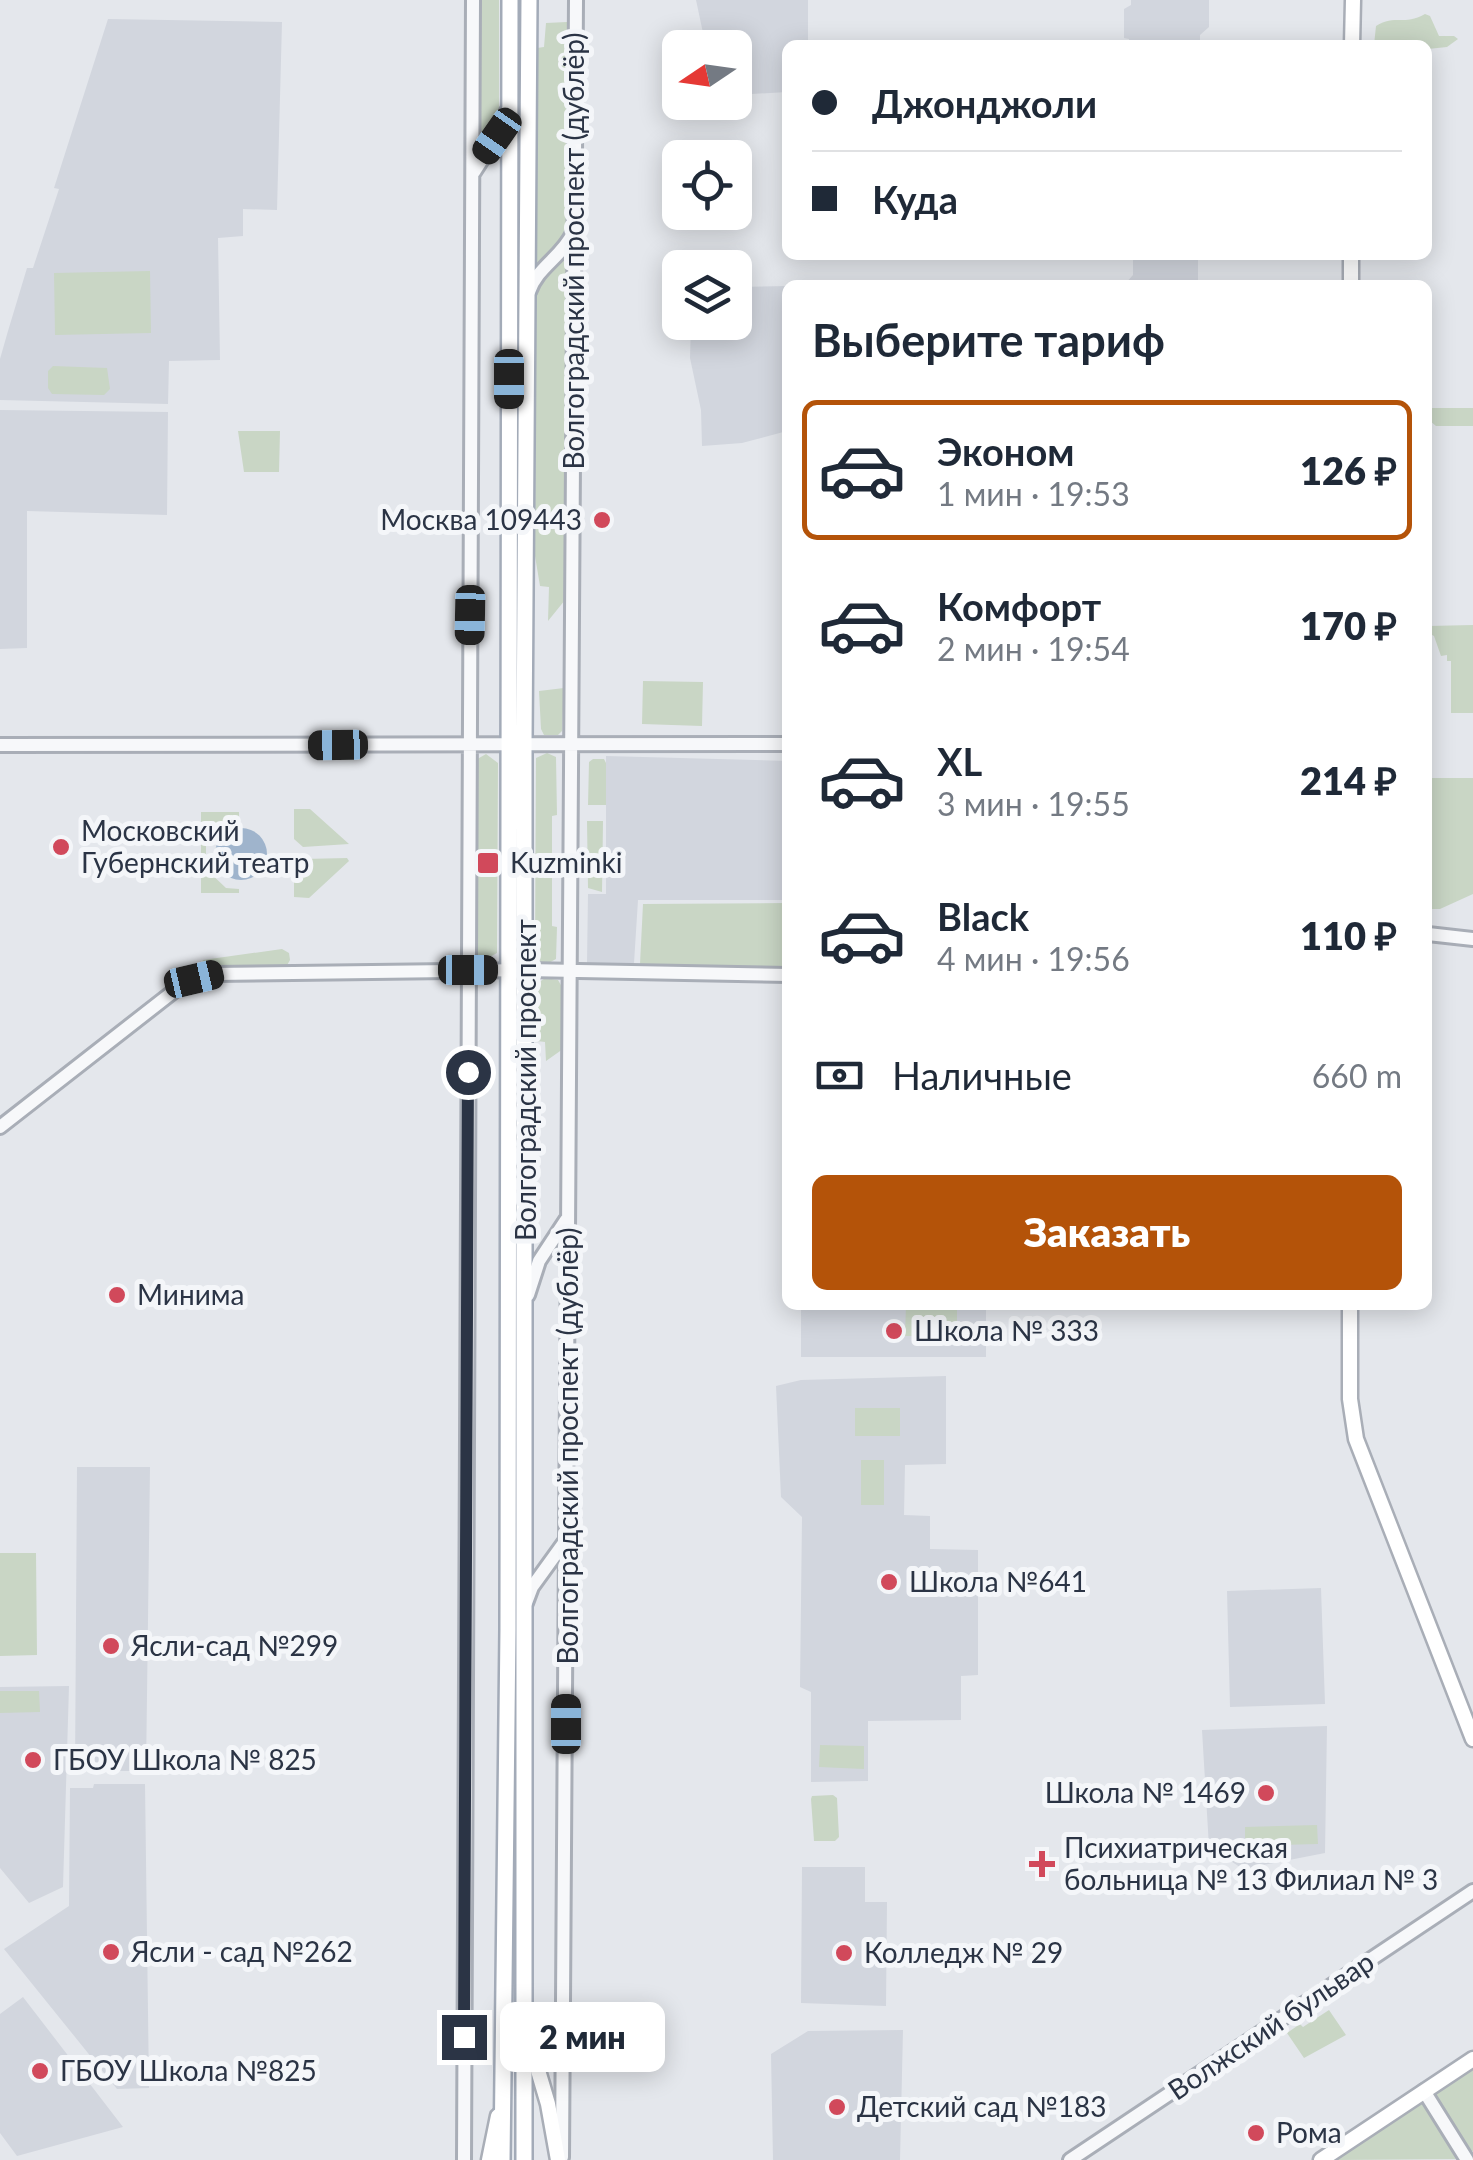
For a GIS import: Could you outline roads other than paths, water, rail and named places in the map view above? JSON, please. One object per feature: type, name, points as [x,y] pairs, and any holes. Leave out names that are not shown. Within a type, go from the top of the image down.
[{"type":"main road","name":"Волгоградский проспект","points":[[510,0],[518,970],[526,1302],[524,2160]]},
{"type":"main road","name":"Волгоградский проспект","points":[[516,742],[528,294],[529,0]]},
{"type":"main road","points":[[1352,40],[1353,0]]},
{"type":"main road","name":"Волгоградский проспект","points":[[502,2160],[518,970]]},
{"type":"main road","points":[[1350,1310],[1350,1398],[1356,1439],[1473,1738]]},
{"type":"main road","name":"Волгоградский проспект (дублёр)","points":[[524,2020],[560,2160]]},
{"type":"main road","points":[[1321,2160],[1473,2059]]},
{"type":"main road","points":[[489,2160],[503,2090]]},
{"type":"street","points":[[464,2160],[473,0]]},
{"type":"street","name":"Волгоградский проспект (дублёр)","points":[[560,2160],[576,0]]},
{"type":"street","points":[[472,174],[497,136],[509,104]]},
{"type":"street","points":[[528,294],[537,274],[565,248],[574,229]]},
{"type":"street","points":[[0,745],[782,744]]},
{"type":"street","points":[[1432,934],[1473,939]]},
{"type":"street","points":[[0,1126],[194,979],[214,974],[518,970],[782,976]]},
{"type":"street","points":[[526,1302],[539,1260],[562,1231],[570,1210]]},
{"type":"street","points":[[525,1605],[532,1587],[567,1538]]},
{"type":"street","name":"Волжский бульвар","points":[[1070,2160],[1473,1892]]},
{"type":"street","points":[[1424,2091],[1466,2160]]},
{"type":"water","points":[[241,828],[259,836],[267,854],[259,872],[241,880],[223,872],[215,854],[223,836]]},
{"type":"place","name":"Москва 109443","points":[[602,520]]},
{"type":"place","name":"Московский Губернский театр","points":[[61,847]]},
{"type":"place","name":"Kuzminki","points":[[488,863]]},
{"type":"place","name":"Минима","points":[[117,1295]]},
{"type":"place","name":"Школа № 333","points":[[894,1331]]},
{"type":"place","name":"Школа №641","points":[[889,1582]]},
{"type":"place","name":"Ясли-сад №299","points":[[111,1646]]},
{"type":"place","name":"ГБОУ Школа № 825","points":[[33,1760]]},
{"type":"place","name":"Школа № 1469","points":[[1266,1793]]},
{"type":"place","name":"Психиатрическая больница № 13 Филиал № 3","points":[[1042,1864]]},
{"type":"place","name":"Ясли - сад №262","points":[[111,1952]]},
{"type":"place","name":"Колледж № 29","points":[[844,1953]]},
{"type":"place","name":"ГБОУ Школа №825","points":[[40,2071]]},
{"type":"place","name":"Детский сад №183","points":[[837,2107]]},
{"type":"place","name":"Рома","points":[[1256,2133]]}]
